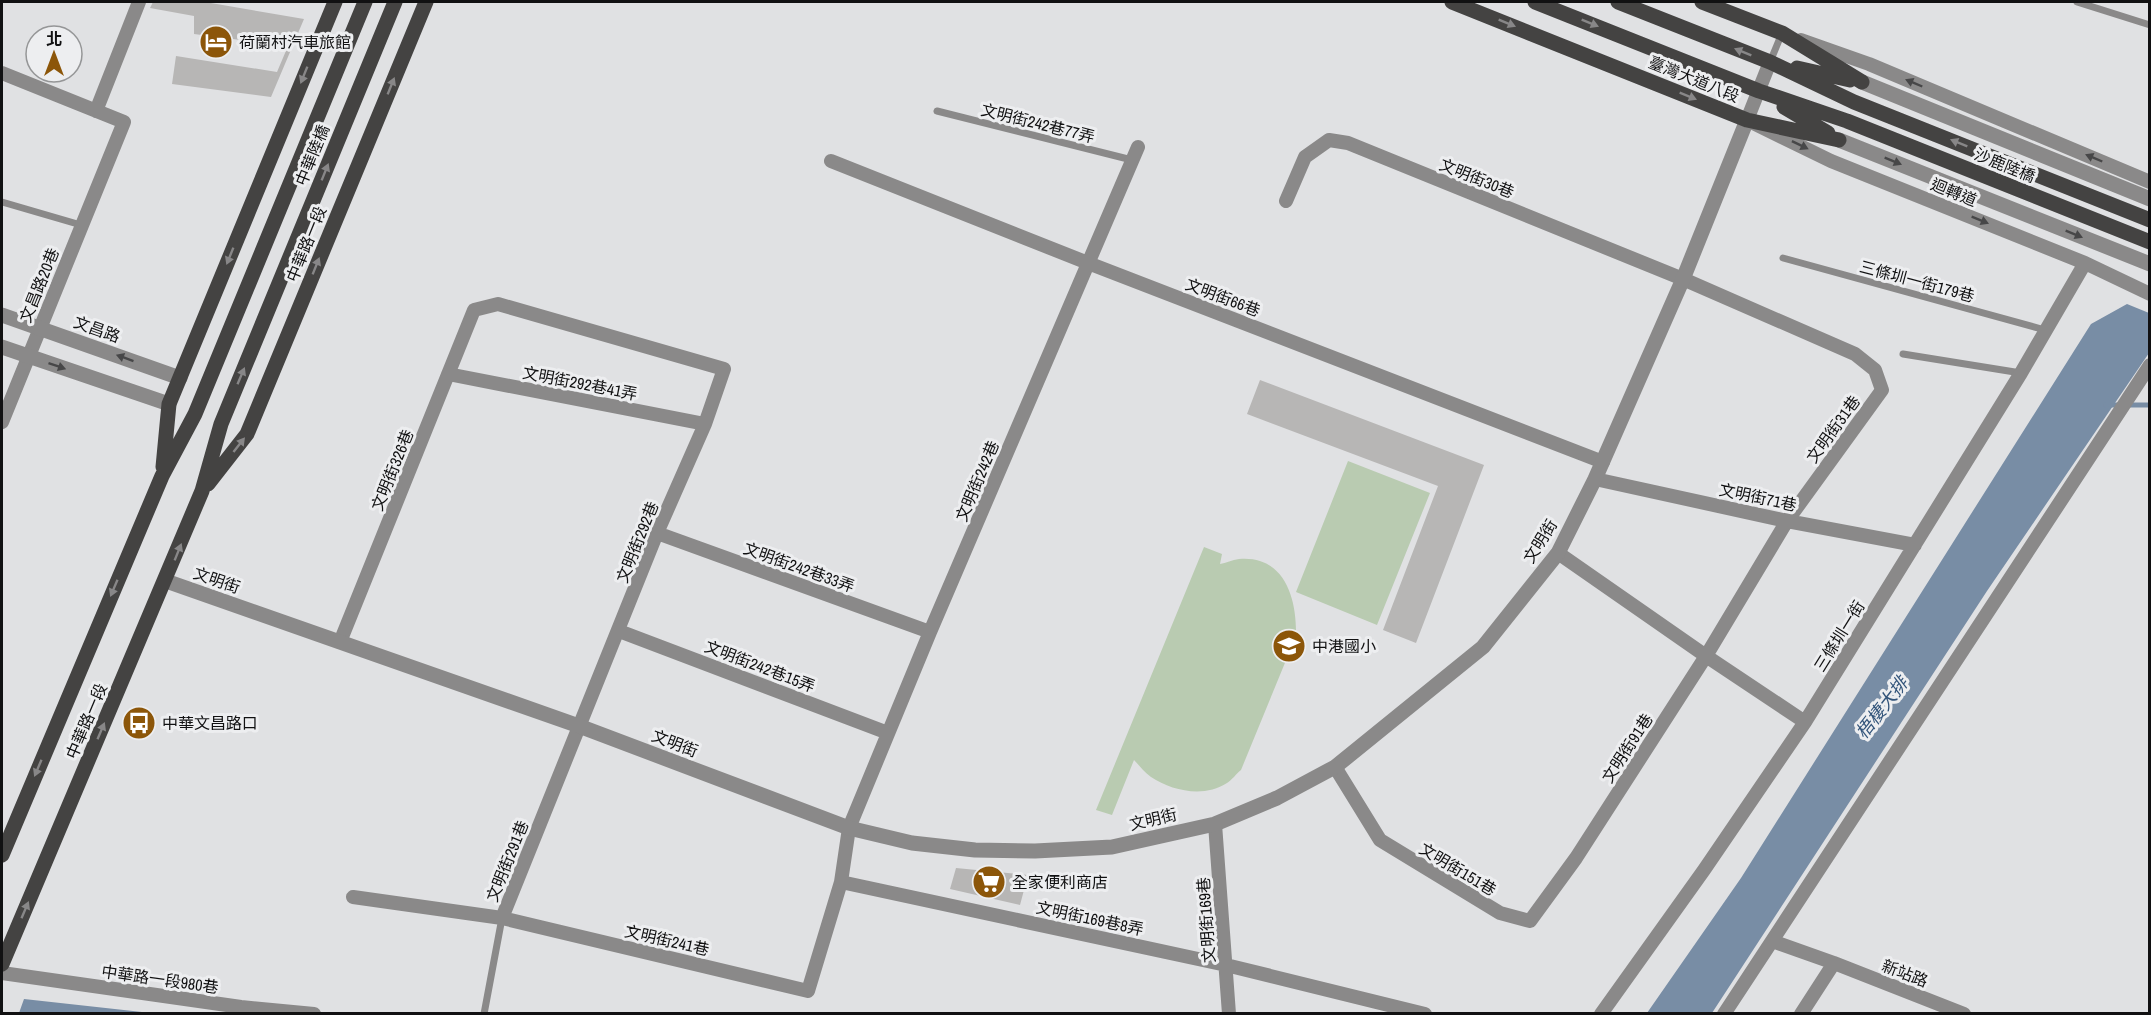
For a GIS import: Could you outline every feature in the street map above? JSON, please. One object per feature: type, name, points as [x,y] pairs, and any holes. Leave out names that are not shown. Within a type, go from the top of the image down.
[{"type":"main road","name":"中華路一段","points":[[162,476],[169,404],[334,2]]},
{"type":"main road","name":"中華陸橋","points":[[237,313],[365,2]]},
{"type":"main road","name":"中華陸橋","points":[[263,323],[395,2]]},
{"type":"main road","name":"中華路一段","points":[[202,491],[248,434],[426,2]]},
{"type":"main road","name":"臺灣大道八段","points":[[1452,2],[1747,120],[1839,140]]},
{"type":"main road","name":"臺灣大道八段","points":[[1535,2],[1759,91],[1847,121]]},
{"type":"main road","points":[[1618,2],[1770,62],[1862,82]]},
{"type":"main road","points":[[1702,2],[1782,33],[1862,82]]},
{"type":"main road","name":"沙鹿陸橋","points":[[1770,62],[1854,102],[2150,220]]},
{"type":"main road","name":"臺灣大道八段","points":[[1759,91],[1839,140]]},
{"type":"main road","name":"沙鹿陸橋","points":[[1847,121],[2150,242]]},
{"type":"main road","name":"中華路一段","points":[[2,855],[162,476],[195,414],[237,313]]},
{"type":"main road","name":"中華路一段","points":[[2,964],[166,581],[202,491],[221,424],[263,323]]},
{"type":"street","points":[[2,73],[96,111],[139,2]]},
{"type":"street","points":[[1782,33],[1869,64],[2149,182]]},
{"type":"street","name":"文明街","points":[[166,581],[579,726],[849,828],[912,843],[964,849],[1035,851],[1112,847],[1215,824],[1277,798],[1335,767],[1483,647],[1558,553],[1603,462],[1683,279],[1770,62]]},
{"type":"street","points":[[1862,82],[2150,199]]},
{"type":"street","name":"文昌路20巷","points":[[2,422],[124,122],[96,111]]},
{"type":"street","name":"迴轉道","points":[[1747,120],[1831,161],[2085,263],[2150,294]]},
{"type":"street","name":"文明街30巷","points":[[1286,201],[1305,157],[1329,140],[1348,143],[1683,279]]},
{"type":"street","points":[[1839,140],[2150,264]]},
{"type":"street","name":"文明街242巷","points":[[849,828],[930,632],[1138,147]]},
{"type":"street","name":"文明街66巷","points":[[831,161],[1603,462]]},
{"type":"street","name":"三條圳一街","points":[[1601,1014],[1704,870],[1805,722],[2021,373],[2085,263]]},
{"type":"street","name":"文明街31巷","points":[[1683,279],[1855,354],[1875,370],[1882,390],[1787,521],[1706,656]]},
{"type":"street","name":"文明街326巷","points":[[340,642],[474,310],[498,304],[724,369]]},
{"type":"street","name":"文昌路","points":[[2,315],[180,378]]},
{"type":"street","points":[[2,347],[169,404]]},
{"type":"street","points":[[1724,1014],[2150,364]]},
{"type":"street","name":"文明街292巷","points":[[579,726],[657,532],[705,424],[724,369]]},
{"type":"street","name":"文明街292巷41弄","points":[[448,374],[705,424]]},
{"type":"street","name":"文明街71巷","points":[[1595,479],[1787,521],[1915,545]]},
{"type":"street","name":"文明街242巷33弄","points":[[657,532],[930,632]]},
{"type":"street","points":[[1558,553],[1805,722]]},
{"type":"street","name":"文明街242巷15弄","points":[[619,631],[888,733]]},
{"type":"street","name":"文明街91巷","points":[[1576,858],[1706,656]]},
{"type":"street","name":"文明街291巷","points":[[502,918],[579,726]]},
{"type":"street","name":"文明街151巷","points":[[1335,767],[1380,840],[1500,913],[1530,921],[1576,858]]},
{"type":"street","name":"文明街169巷","points":[[1215,824],[1229,1014]]},
{"type":"street","name":"文明街241巷","points":[[353,897],[502,918],[808,991],[841,882],[849,828]]},
{"type":"street","name":"文明街169巷8弄","points":[[841,882],[1226,965],[1425,1014]]},
{"type":"street","name":"新站路","points":[[1772,941],[1964,1014]]},
{"type":"street","points":[[1801,1014],[1834,963]]},
{"type":"street","name":"中華路一段980巷","points":[[2,973],[241,1007],[314,1014]]},
{"type":"lane","points":[[2077,2],[2150,26]]},
{"type":"lane","points":[[1770,62],[1782,33]]},
{"type":"lane","name":"文明街242巷77弄","points":[[937,111],[1132,160]]},
{"type":"lane","points":[[2,202],[81,225]]},
{"type":"lane","name":"三條圳一街179巷","points":[[1783,258],[2045,330]]},
{"type":"lane","points":[[1903,354],[2021,373]]},
{"type":"lane","name":"文明街291巷","points":[[484,1014],[502,918]]},
{"type":"green space","points":[[1348,461],[1430,493],[1377,625],[1296,592]]},
{"type":"green space","points":[[1204,547],[1222,554],[1220,564],[1239,559],[1255,560],[1267,564],[1278,572],[1285,582],[1294,608],[1296,636],[1241,770],[1229,782],[1218,788],[1188,791],[1159,782],[1148,775],[1134,760],[1112,815],[1096,810]]},
{"type":"water","name":"梧棲大排","points":[[2127,304],[2149,313],[2149,353],[1987,591],[1712,1013],[1647,1013],[1741,878],[2091,324]]},
{"type":"water","points":[[24,999],[151,1013],[19,1013]]},
{"type":"building","points":[[153,2],[205,2],[304,19],[271,97],[172,84],[176,56],[277,72],[288,46],[194,34],[194,16],[150,8]]},
{"type":"building","points":[[1260,380],[1484,465],[1416,643],[1383,630],[1438,486],[1247,414]]},
{"type":"building","name":"全家便利商店","points":[[956,868],[1028,875],[1020,905],[950,889]]},
{"type":"waterway","points":[[2106,405],[2150,405]]},
{"type":"place","name":"荷蘭村汽車旅館","points":[[216,42]]},
{"type":"place","name":"中港國小","points":[[1289,646]]},
{"type":"place","name":"中華文昌路口","points":[[139,723]]},
{"type":"place","name":"全家便利商店","points":[[989,882]]}]
